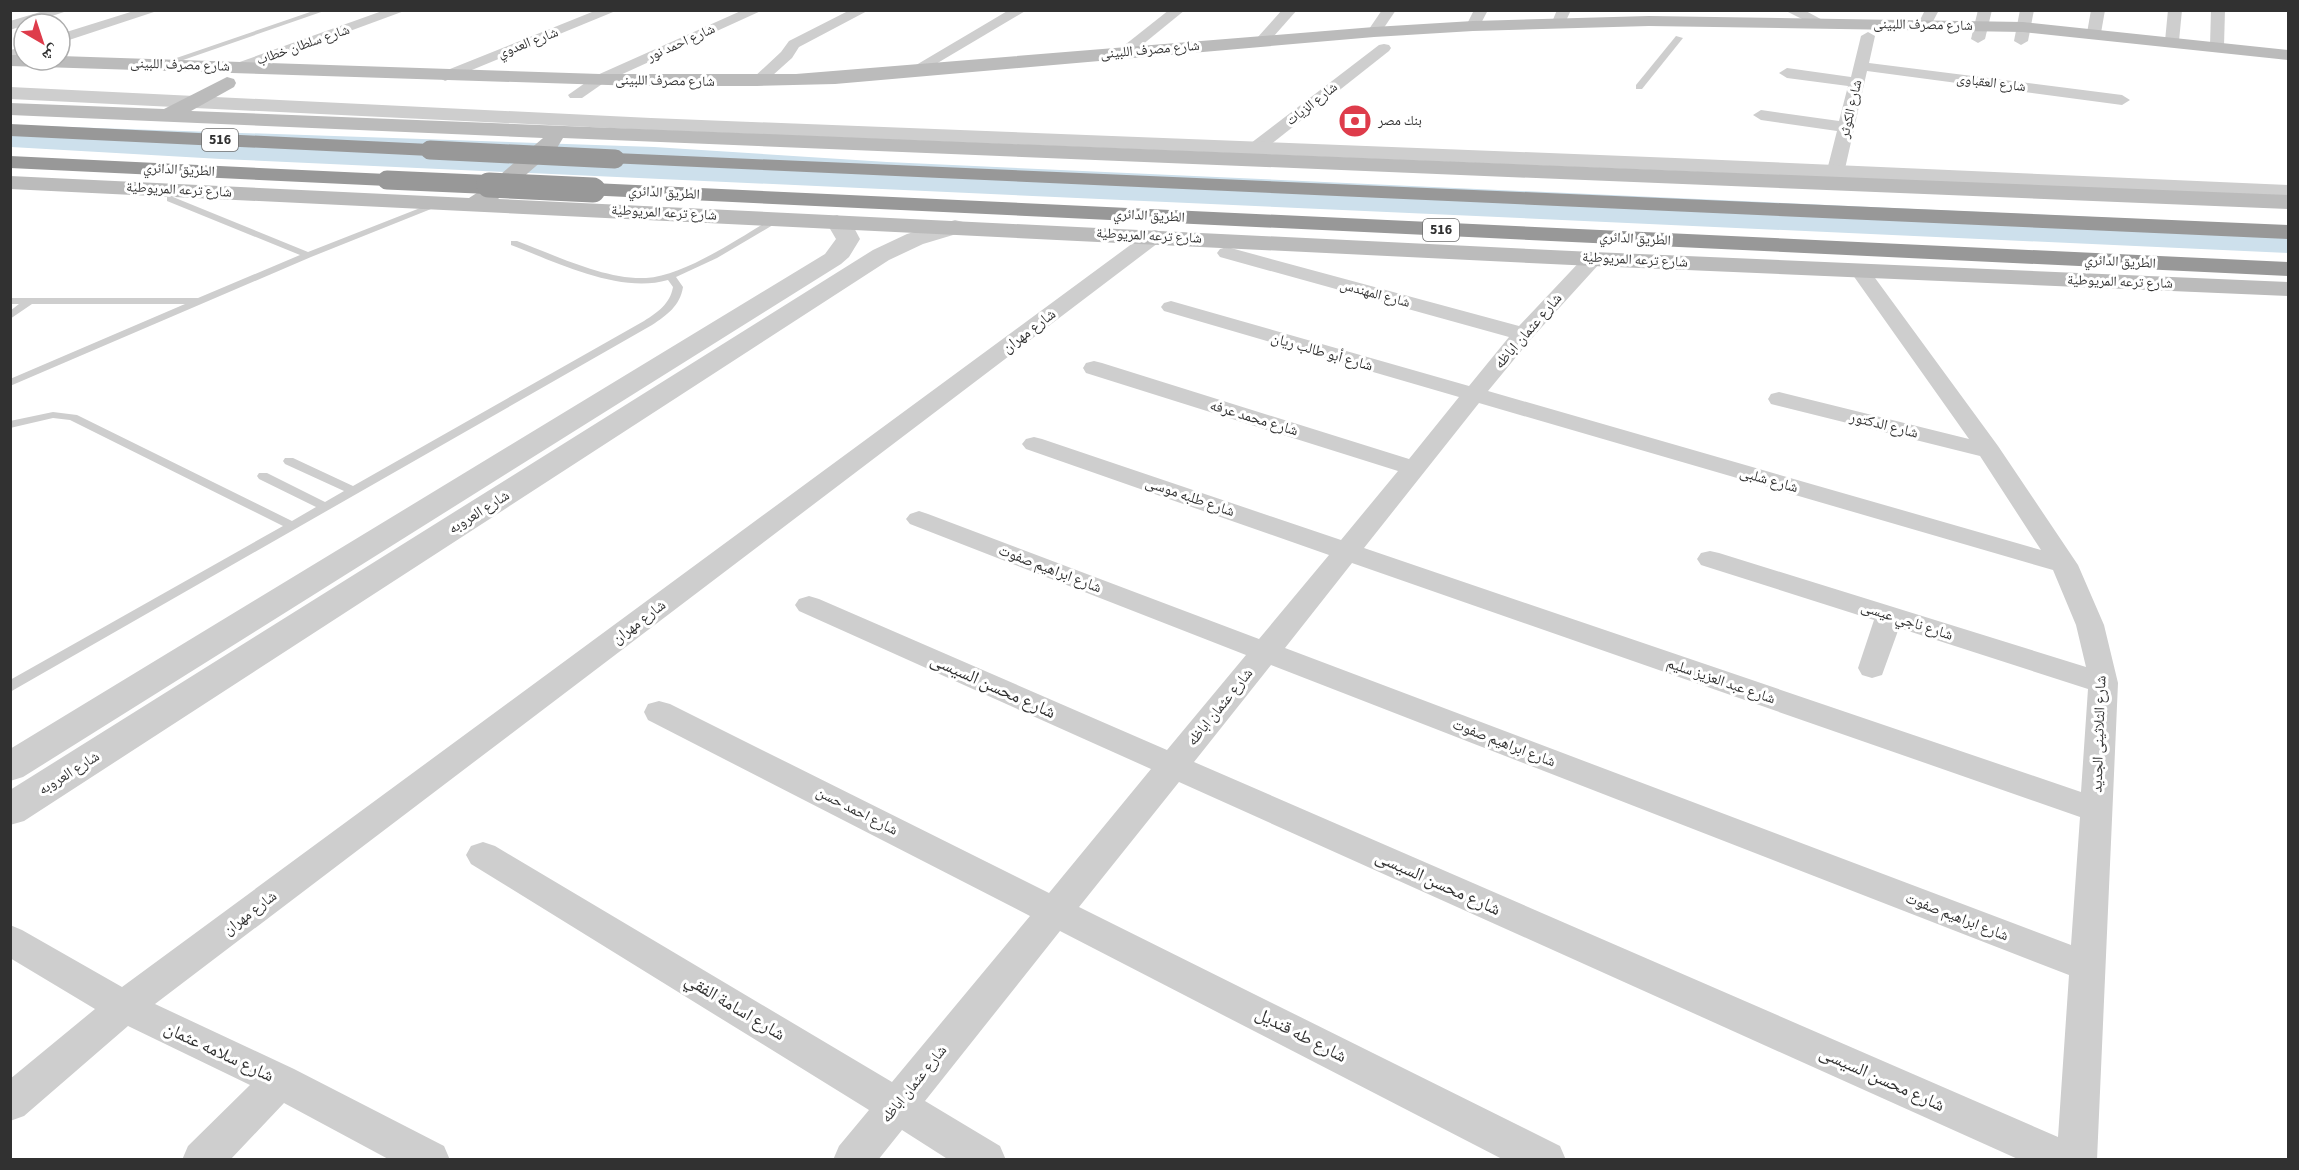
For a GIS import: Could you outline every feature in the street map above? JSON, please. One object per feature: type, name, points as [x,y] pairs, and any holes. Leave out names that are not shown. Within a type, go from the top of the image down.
[{"type":"highway","name":"516","points":[[10,130],[615,159],[2289,232]]},
{"type":"highway","name":"الطريق الدائري","points":[[10,162],[2289,269]]},
{"type":"main road","name":"شارع مصرف اللبينى","points":[[10,77],[706,97],[793,94],[1379,40],[1477,18],[1650,16],[1821,23],[1928,17],[1981,25]]},
{"type":"main road","name":"شارع مصرف اللبينى","points":[[10,60],[445,75],[758,81],[914,71],[1125,51],[1262,41],[1868,36],[1981,25],[2024,26],[2289,55]]},
{"type":"main road","name":"شارع مصرف اللبينى","points":[[2024,26],[2289,66]]},
{"type":"main road","points":[[167,116],[227,83]]},
{"type":"main road","points":[[10,109],[1240,160],[1835,176],[2289,202]]},
{"type":"main road","points":[[468,204],[494,192],[550,144],[553,138],[551,132]]},
{"type":"main road","points":[[513,206],[513,200],[518,193],[570,146],[597,134]]},
{"type":"main road","name":"شارع ترعه المريوطية","points":[[10,182],[1593,259],[2289,289]]},
{"type":"street","points":[[10,26],[63,10]]},
{"type":"street","points":[[72,35],[153,10]]},
{"type":"street","name":"شارع سلطان خطاب","points":[[239,67],[400,10]]},
{"type":"street","name":"شارع العدوي","points":[[445,75],[611,10]]},
{"type":"street","name":"شارع احمد نور","points":[[576,95],[600,79],[756,10]]},
{"type":"street","points":[[758,81],[787,55],[794,44],[862,10]]},
{"type":"street","points":[[914,71],[1020,10]]},
{"type":"street","points":[[1125,51],[1178,10]]},
{"type":"street","points":[[1262,41],[1290,10]]},
{"type":"street","name":"شارع الزيات","points":[[1240,160],[1379,40],[1389,10]]},
{"type":"street","points":[[1791,10],[1821,23]]},
{"type":"street","points":[[2094,33],[2098,10]]},
{"type":"street","points":[[2172,42],[2175,10]]},
{"type":"street","points":[[2217,46],[2218,10]]},
{"type":"street","name":"شارع الكوثر","points":[[1835,176],[1868,36]]},
{"type":"street","name":"شارع العقباوى","points":[[1787,73],[1859,74],[2122,100]]},
{"type":"street","points":[[10,93],[197,99],[635,123],[1257,147],[1835,176],[2289,192]]},
{"type":"street","points":[[1761,115],[1846,127]]},
{"type":"street","name":"شارع العروبه","points":[[10,767],[778,294],[841,252],[848,239],[847,233],[837,222]]},
{"type":"street","name":"شارع العروبه","points":[[10,810],[892,249],[928,234],[955,227]]},
{"type":"street","name":"شارع مهران","points":[[10,1103],[124,1007],[1155,236]]},
{"type":"street","name":"شارع المهندس","points":[[1227,253],[1523,334]]},
{"type":"street","name":"شارع عثمان اباظه","points":[[853,1160],[1472,396],[1523,334],[1593,259]]},
{"type":"street","name":"شارع الثلاثينى الجديد","points":[[1860,271],[1990,451],[2065,565],[2077,587],[2095,635],[2103,683],[2077,1160]]},
{"type":"street","points":[[778,294],[811,302]]},
{"type":"street","name":"شارع أبو طالب ريان","points":[[1171,308],[1472,396]]},
{"type":"street","name":"شارع محمد عرفه","points":[[1094,368],[1414,468]]},
{"type":"street","name":"شارع شلبى","points":[[1472,396],[2065,565]]},
{"type":"street","name":"شارع الدكتور","points":[[1779,399],[1990,451]]},
{"type":"street","name":"شارع طلبه موسى","points":[[1034,444],[1346,551]]},
{"type":"street","name":"شارع ابراهيم صفوت","points":[[920,519],[2088,967]]},
{"type":"street","name":"شارع عبد العزيز سليم","points":[[1346,551],[2096,810]]},
{"type":"street","name":"شارع ناجي عيسى","points":[[1710,560],[2103,683]]},
{"type":"street","name":"شارع محسن السيسى","points":[[809,605],[2066,1160]]},
{"type":"street","points":[[1872,668],[1889,616]]},
{"type":"street","name":"شارع احمد حسن","points":[[659,712],[1055,910]]},
{"type":"street","name":"شارع اسامة الفقي","points":[[483,855],[986,1160]]},
{"type":"street","name":"شارع طه قنديل","points":[[1055,910],[1546,1160]]},
{"type":"street","name":"شارع سلامه عثمان","points":[[10,940],[124,1007],[280,1081],[430,1160]]},
{"type":"street","points":[[202,1160],[280,1081]]},
{"type":"lane","points":[[160,65],[324,10]]},
{"type":"lane","points":[[1639,87],[1679,38]]},
{"type":"lane","points":[[170,199],[308,255]]},
{"type":"lane","points":[[10,383],[308,255],[441,202]]},
{"type":"lane","points":[[514,243],[625,280],[647,281],[670,276],[778,219]]},
{"type":"lane","points":[[10,687],[666,312],[676,299],[678,287],[670,276]]},
{"type":"lane","points":[[10,301],[204,300]]},
{"type":"lane","points":[[10,316],[30,301]]},
{"type":"lane","points":[[10,425],[53,415],[73,417],[293,526]]},
{"type":"lane","points":[[289,461],[354,491]]},
{"type":"lane","points":[[262,476],[326,507]]},
{"type":"water","points":[[10,125],[654,147],[887,162],[2288,226],[2288,253],[221,159],[11,147]]},
{"type":"place","name":"بنك مصر","points":[[1355,121]]}]
